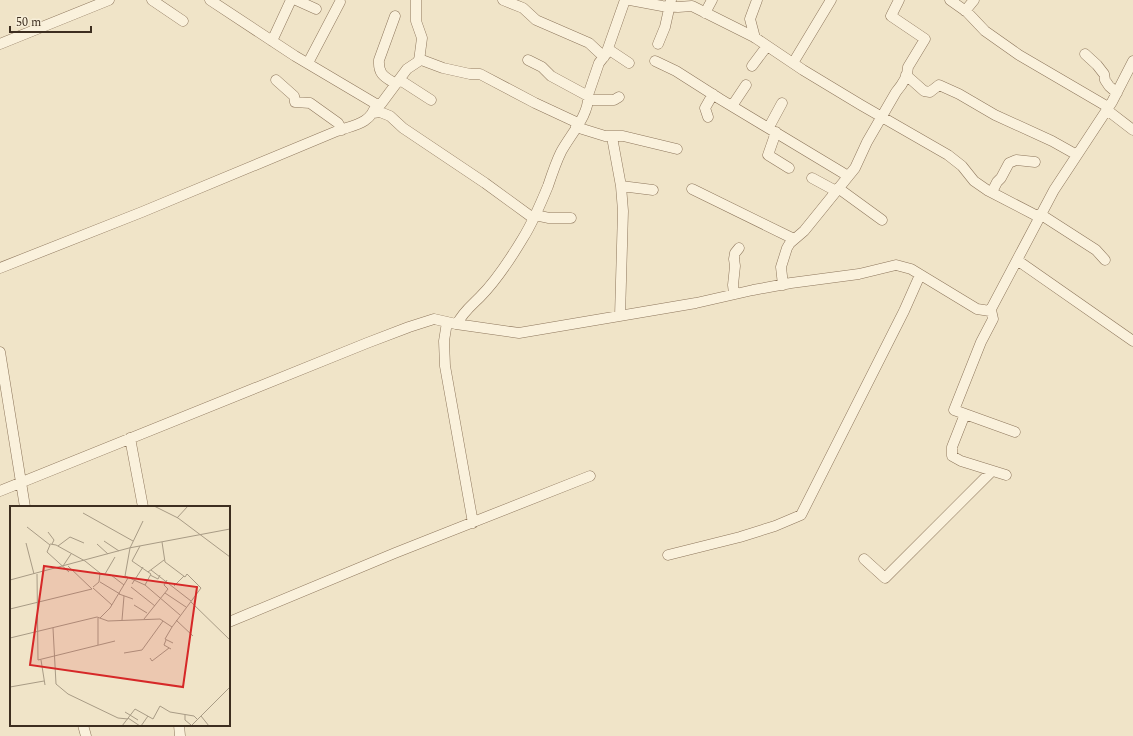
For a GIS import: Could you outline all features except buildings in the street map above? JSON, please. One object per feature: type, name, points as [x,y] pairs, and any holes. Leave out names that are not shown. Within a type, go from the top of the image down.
[{"type":"street","points":[[0,44],[109,0]]},
{"type":"street","points":[[152,0],[183,21]]},
{"type":"street","points":[[210,0],[375,109],[390,116],[403,128],[485,182],[534,217],[571,218]]},
{"type":"street","points":[[272,41],[291,0]]},
{"type":"street","points":[[296,0],[316,9]]},
{"type":"street","points":[[0,268],[342,130],[358,125],[372,116],[375,109],[381,104],[407,69],[417,64],[419,61],[422,38],[416,21],[416,0]]},
{"type":"street","points":[[505,0],[523,8],[536,20],[589,43],[606,53],[629,63]]},
{"type":"street","points":[[473,523],[445,366],[444,341],[452,323],[480,297],[503,269],[524,236],[545,194],[560,154],[584,116],[588,98],[600,62],[606,53],[625,0]]},
{"type":"street","points":[[630,0],[670,3],[678,7],[692,6],[755,38],[882,117],[948,154],[962,166],[974,181],[992,192],[1040,216],[1096,250],[1105,260]]},
{"type":"street","points":[[705,12],[712,0]]},
{"type":"street","points":[[755,38],[750,19],[757,0]]},
{"type":"street","points":[[793,63],[831,0]]},
{"type":"street","points":[[783,285],[781,267],[787,248],[804,231],[854,168],[867,142],[896,92],[902,85],[908,71],[908,67],[925,39],[891,16],[899,0]]},
{"type":"street","points":[[950,0],[965,11],[985,31],[1019,55],[1107,108],[1133,130]]},
{"type":"street","points":[[965,11],[974,0]]},
{"type":"street","points":[[308,64],[340,2]]},
{"type":"street","points":[[658,44],[665,27],[670,3]]},
{"type":"street","points":[[395,16],[379,60],[378,67],[380,72],[430,100]]},
{"type":"street","points":[[752,66],[767,46]]},
{"type":"street","points":[[1085,54],[1097,65],[1104,74],[1109,86],[1117,93]]},
{"type":"street","points":[[419,59],[443,68],[470,74],[480,74],[577,125],[598,134],[623,136],[677,149]]},
{"type":"street","points":[[528,60],[542,67],[550,76],[588,98],[614,100],[619,97]]},
{"type":"street","points":[[655,61],[676,71],[848,176]]},
{"type":"street","points":[[1015,432],[954,410],[981,342],[993,319],[991,310],[1054,190],[1117,93],[1133,62]]},
{"type":"street","points":[[906,75],[924,91],[930,92],[939,85],[944,87],[995,115],[1052,141],[1076,155]]},
{"type":"street","points":[[276,80],[294,96],[294,102],[310,103],[338,122],[342,130]]},
{"type":"street","points":[[732,106],[746,85]]},
{"type":"street","points":[[708,118],[705,108],[713,94]]},
{"type":"street","points":[[782,103],[772,129],[768,155],[789,168]]},
{"type":"street","points":[[612,136],[621,186],[624,234],[620,316]]},
{"type":"street","points":[[992,192],[1009,163],[1016,160],[1035,162]]},
{"type":"street","points":[[812,178],[837,190],[882,220]]},
{"type":"street","points":[[621,186],[654,190]]},
{"type":"street","points":[[692,189],[794,240]]},
{"type":"street","points":[[734,294],[734,259],[735,253],[739,248]]},
{"type":"street","points":[[1017,260],[1133,341]]},
{"type":"street","points":[[0,491],[409,327],[434,319],[519,333],[696,303],[783,285],[859,274],[896,265],[911,269],[977,309],[991,310]]},
{"type":"street","points":[[668,555],[740,537],[775,526],[801,515],[901,318],[920,275]]},
{"type":"street","points":[[0,352],[25,506]]},
{"type":"street","points":[[965,414],[952,447],[952,456],[957,460],[1006,476]]},
{"type":"street","points":[[130,438],[142,506]]},
{"type":"street","points":[[864,559],[885,578],[992,471]]},
{"type":"street","points":[[230,622],[395,553],[590,476]]},
{"type":"street","points":[[82,726],[86,736]]},
{"type":"street","points":[[179,726],[180,736]]}]
